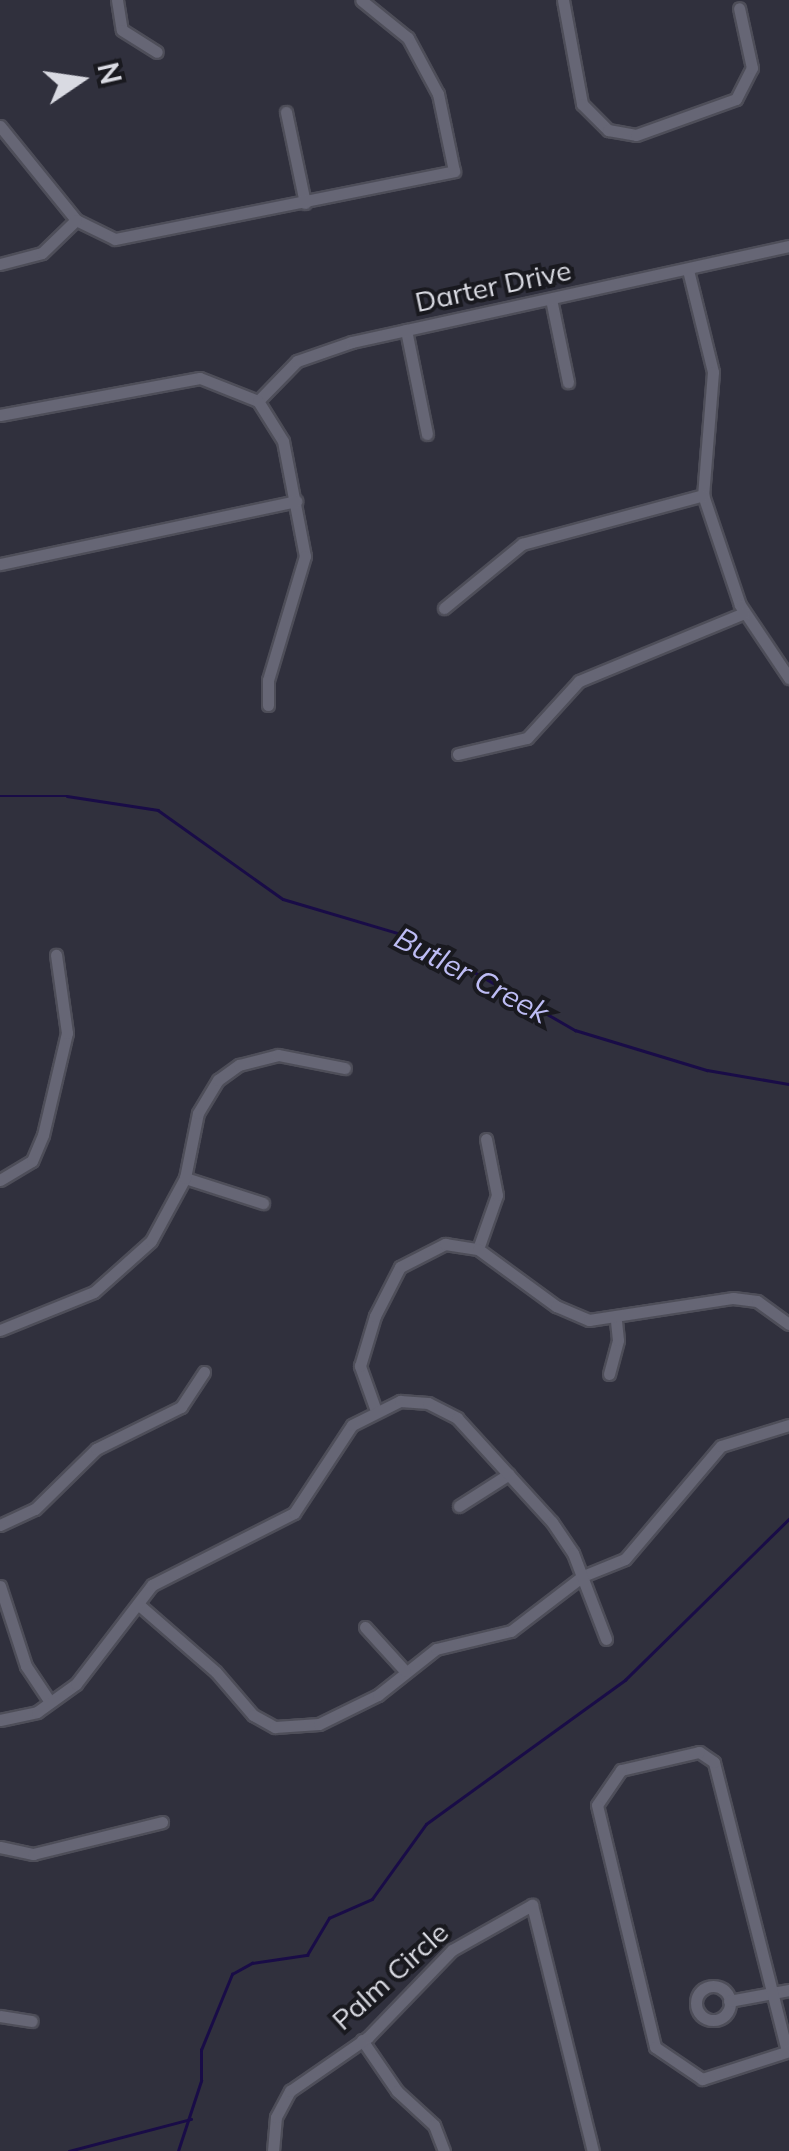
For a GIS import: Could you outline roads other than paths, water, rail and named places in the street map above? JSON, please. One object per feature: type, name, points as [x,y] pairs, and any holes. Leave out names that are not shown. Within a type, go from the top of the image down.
[{"type":"street","points":[[117,0],[122,30],[157,52]]},
{"type":"street","points":[[0,126],[76,220],[115,240],[145,237],[454,170],[438,94],[408,38],[361,0]]},
{"type":"street","points":[[563,0],[582,104],[608,130],[636,134],[736,98],[752,68],[739,8]]},
{"type":"street","points":[[286,112],[305,202]]},
{"type":"street","points":[[0,264],[42,253],[76,220]]},
{"type":"street","name":"Darter Drive","points":[[258,401],[286,369],[312,354],[789,246]]},
{"type":"street","points":[[688,270],[713,372],[703,495],[744,614],[789,678]]},
{"type":"street","points":[[551,299],[568,382]]},
{"type":"street","points":[[406,330],[427,434]]},
{"type":"street","points":[[0,415],[200,378],[258,401],[283,441],[305,556],[268,680],[268,705]]},
{"type":"street","points":[[444,608],[522,544],[703,495]]},
{"type":"street","points":[[0,564],[296,501]]},
{"type":"street","points":[[458,754],[527,738],[580,681],[744,614]]},
{"type":"street","points":[[0,1180],[32,1161],[43,1135],[67,1033],[56,955]]},
{"type":"street","points":[[0,1330],[81,1298],[130,1263],[151,1241],[185,1178],[202,1102],[240,1065],[294,1054],[345,1068]]},
{"type":"street","points":[[478,1248],[497,1195],[486,1139]]},
{"type":"street","points":[[185,1178],[263,1204]]},
{"type":"street","points":[[376,1408],[361,1359],[396,1273],[433,1246],[478,1248],[573,1316],[616,1320],[733,1298],[757,1301],[789,1324]]},
{"type":"street","points":[[608,1374],[618,1340],[616,1320]]},
{"type":"street","points":[[0,1525],[35,1509],[96,1449],[181,1407],[204,1372]]},
{"type":"street","points":[[0,1720],[50,1702],[76,1684],[152,1585],[188,1562],[294,1512],[345,1434],[376,1408],[411,1400],[444,1409],[552,1522],[583,1576],[606,1638]]},
{"type":"street","points":[[138,1604],[216,1672],[253,1715],[276,1727],[320,1724],[378,1695],[436,1649],[510,1631],[583,1576],[639,1548],[721,1446],[789,1425]]},
{"type":"street","points":[[459,1506],[509,1474]]},
{"type":"street","points":[[0,1586],[26,1666],[50,1702]]},
{"type":"street","points":[[365,1627],[405,1670]]},
{"type":"street","points":[[698,1752],[714,1762],[788,2051],[702,2079],[654,2047],[597,1806],[614,1775],[698,1752]]},
{"type":"street","points":[[0,1847],[33,1854],[162,1822]]},
{"type":"street","name":"Palm Circle","points":[[273,2151],[276,2116],[290,2091],[362,2040],[452,1950],[532,1904],[593,2151]]},
{"type":"street","points":[[729,2001],[789,1990]]},
{"type":"street","points":[[0,2016],[32,2020]]},
{"type":"street","points":[[362,2040],[397,2092],[434,2125],[444,2151]]},
{"type":"waterway","name":"Butler Creek","points":[[0,796],[67,796],[158,810],[283,899],[415,938],[575,1030],[707,1070],[789,1084]]},
{"type":"waterway","points":[[178,2151],[201,2081],[201,2050],[232,1974],[252,1963],[307,1955],[329,1918],[372,1899],[426,1824],[625,1680],[789,1519]]},
{"type":"waterway","points":[[69,2151],[191,2119]]}]
